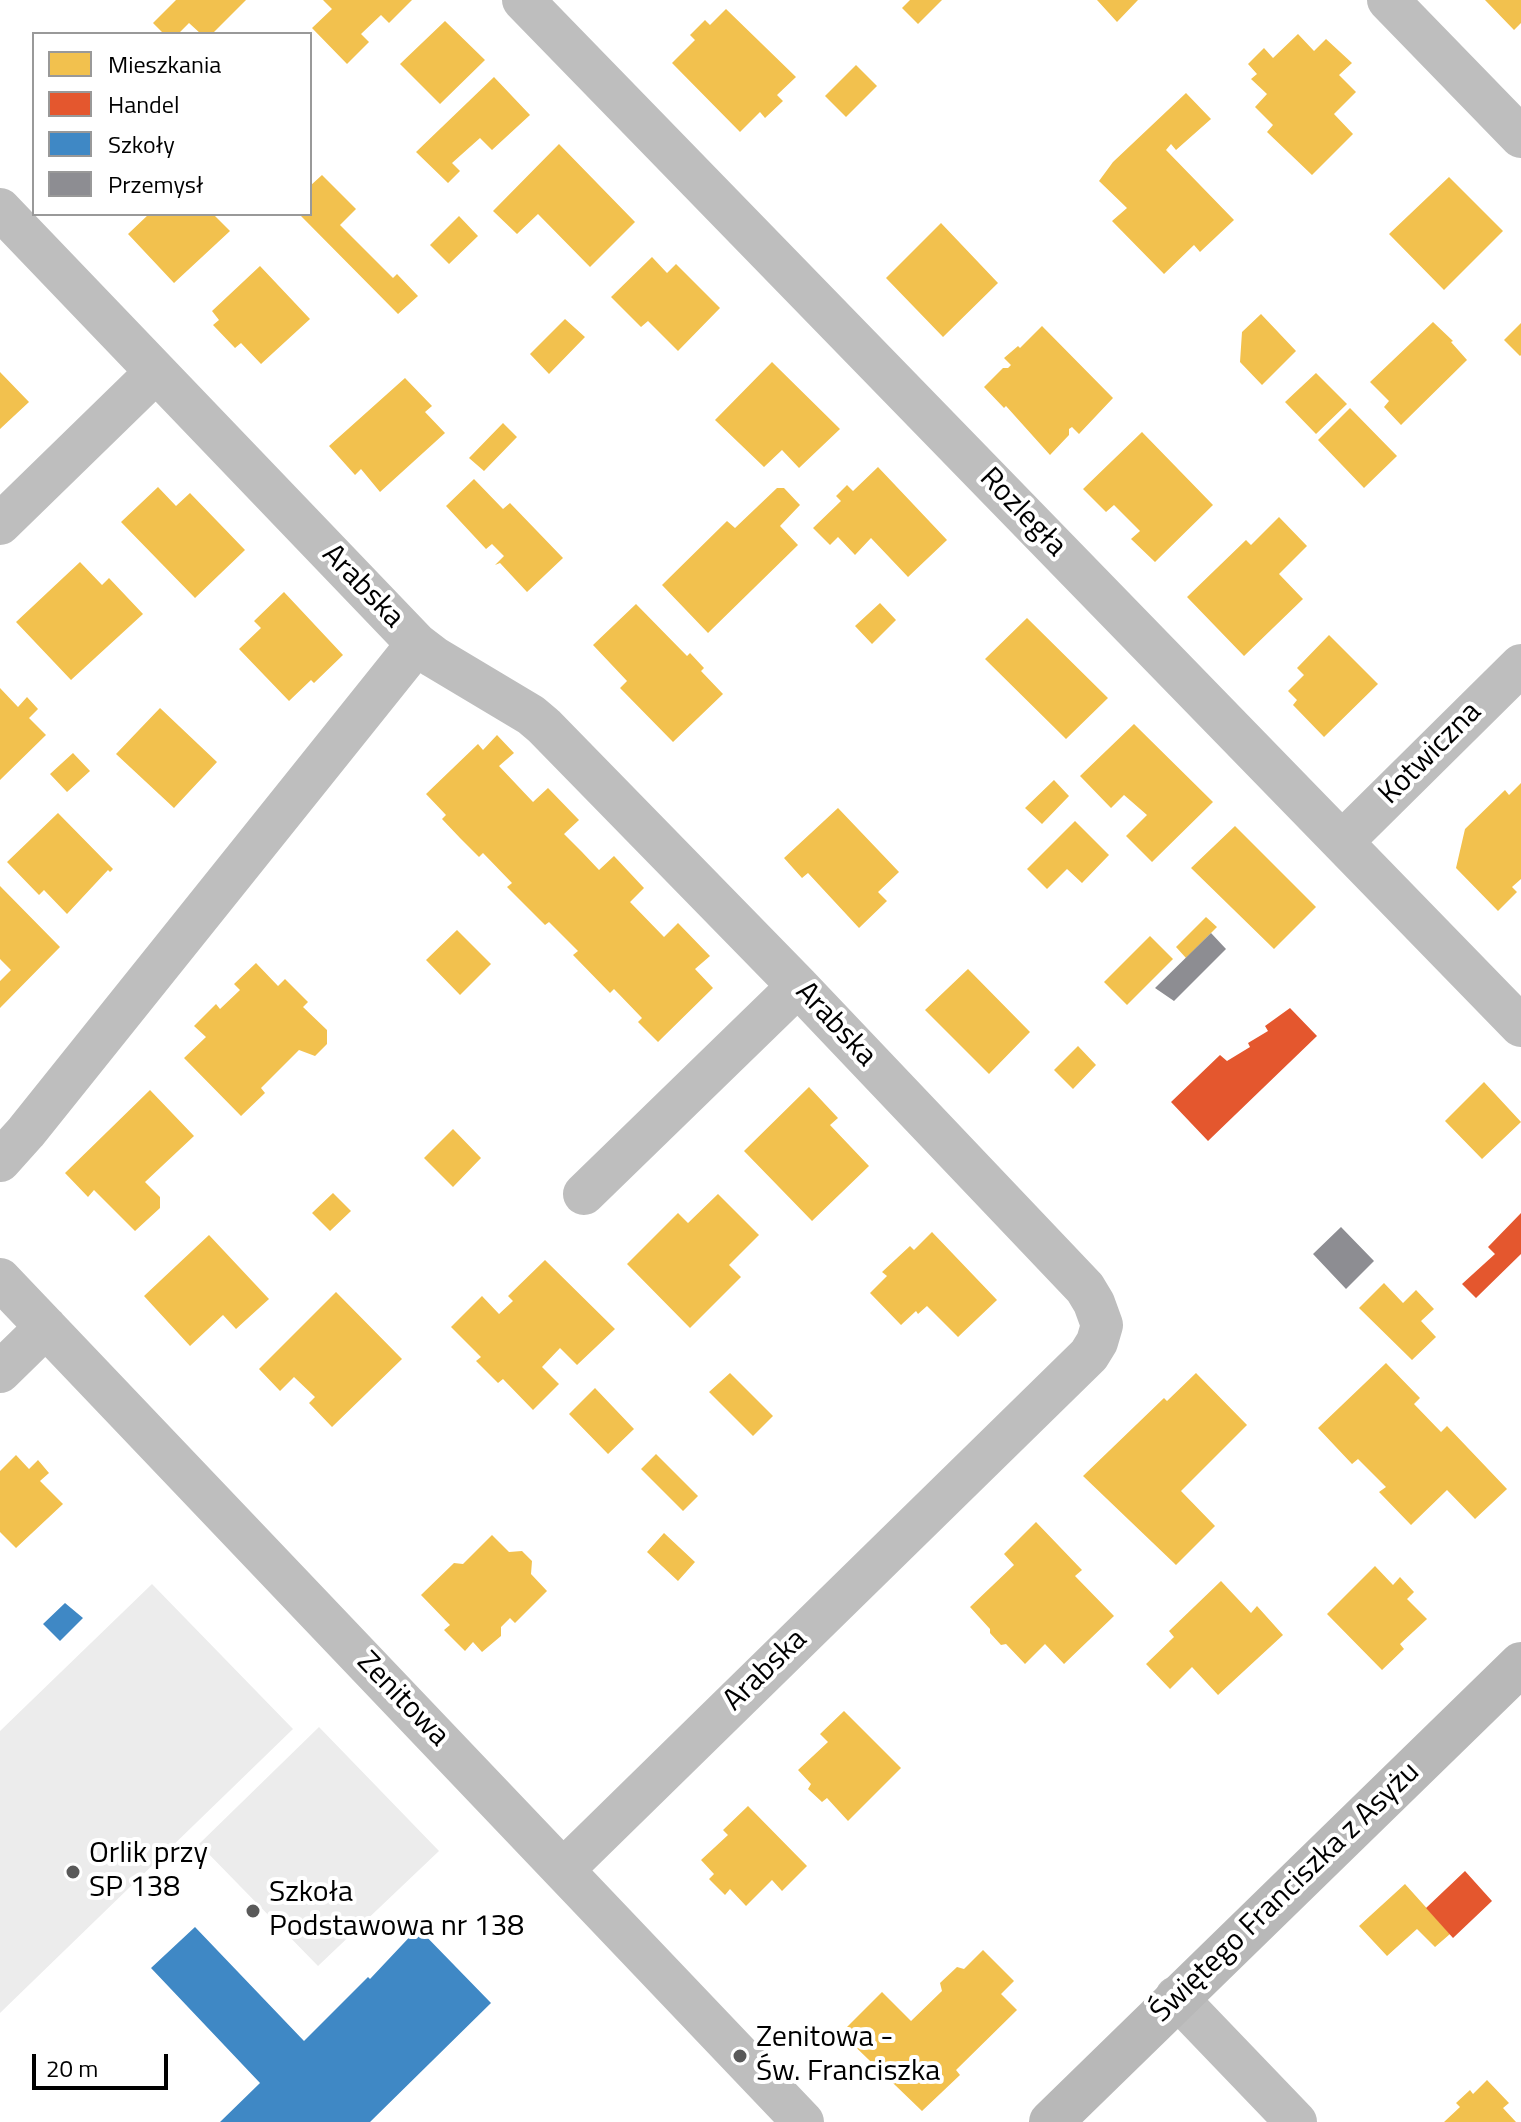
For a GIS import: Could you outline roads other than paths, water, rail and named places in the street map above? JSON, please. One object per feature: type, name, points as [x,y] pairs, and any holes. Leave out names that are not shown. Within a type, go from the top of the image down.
[{"type":"street","name":"Rozległa","points":[[523,0],[1521,1026]]},
{"type":"street","points":[[1388,0],[1521,137]]},
{"type":"street","name":"Arabska","points":[[0,209],[417,644],[531,715],[798,986],[1085,1288],[1102,1325],[1089,1355],[563,1870]]},
{"type":"street","points":[[0,524],[155,373]]},
{"type":"street","points":[[0,1161],[417,644]]},
{"type":"street","name":"Kotwiczna","points":[[1342,842],[1521,665]]},
{"type":"street","points":[[584,1194],[798,986]]},
{"type":"street","name":"Zenitowa","points":[[0,1279],[803,2122]]},
{"type":"street","points":[[0,1372],[46,1327]]},
{"type":"street","name":"Świętego Franciszka z Asyżu","points":[[1051,2122],[1521,1664]]},
{"type":"street","points":[[1176,1997],[1296,2122]]},
{"type":"place","name":"Orlik przy SP 138","points":[[73,1872]]},
{"type":"place","name":"Szkoła Podstawowa nr 138","points":[[253,1911]]},
{"type":"place","name":"Zenitowa - Św. Franciszka","points":[[740,2056]]}]
